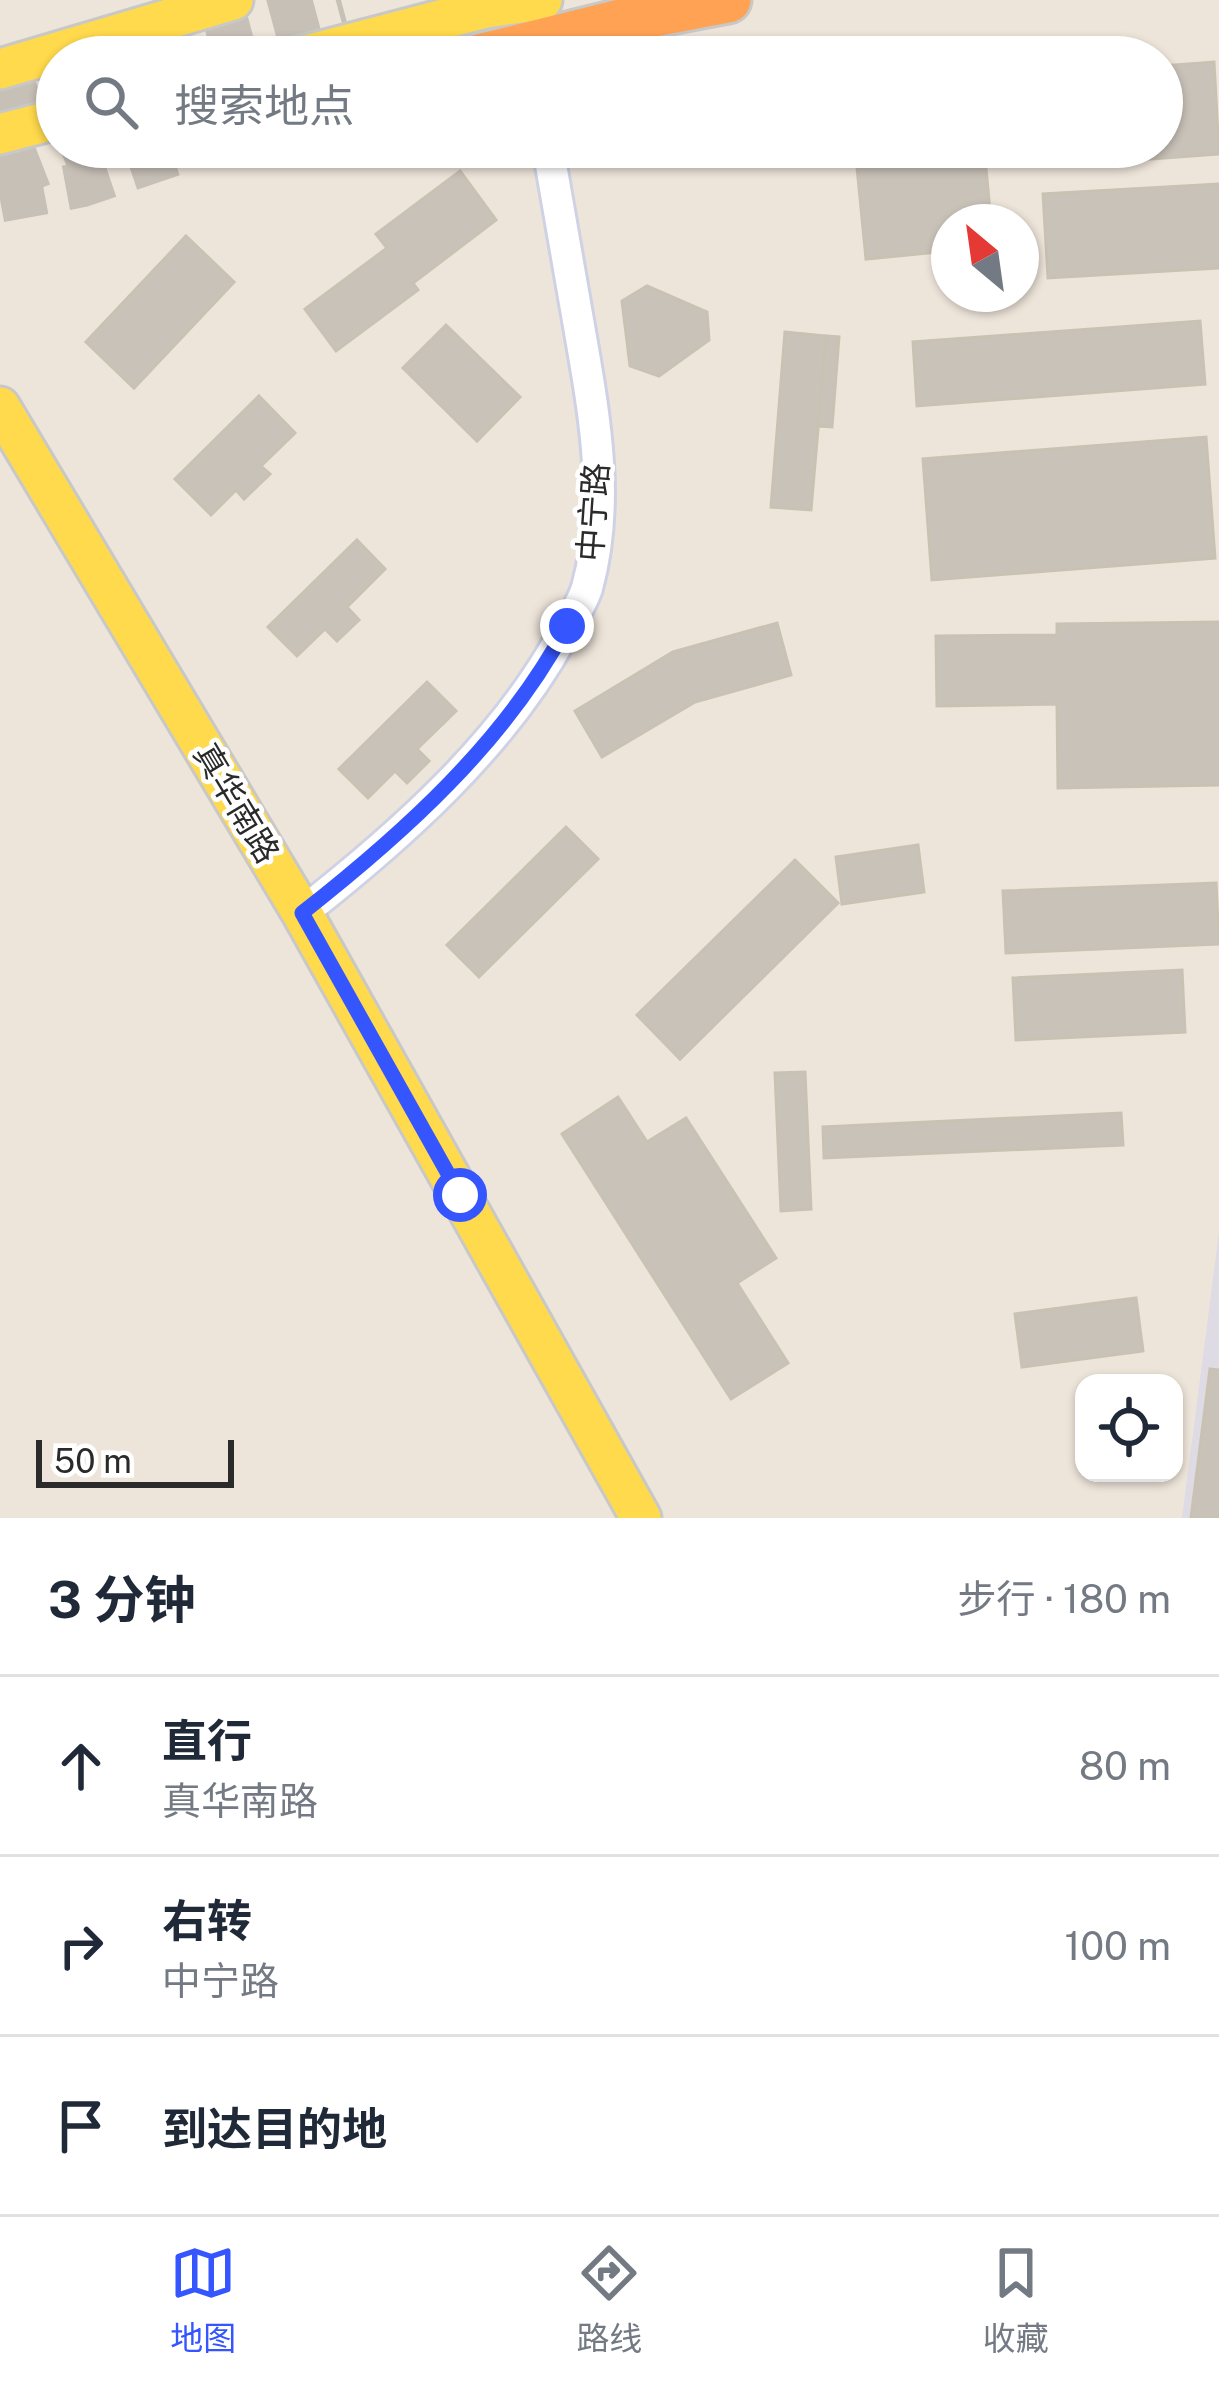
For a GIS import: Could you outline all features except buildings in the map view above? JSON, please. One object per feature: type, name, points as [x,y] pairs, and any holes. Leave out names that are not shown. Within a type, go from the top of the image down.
[{"type":"highway","points":[[562,36],[728,0]]},
{"type":"main road","points":[[111,36],[233,0]]},
{"type":"main road","points":[[379,36],[487,8],[542,0]]},
{"type":"main road","points":[[0,69],[36,58]]},
{"type":"main road","points":[[0,134],[36,125]]},
{"type":"main road","name":"真华南路","points":[[0,407],[302,913],[641,1518]]},
{"type":"street","name":"中宁路","points":[[302,913],[431,801],[500,727],[548,662],[586,591],[598,526],[600,476],[595,418],[552,168]]},
{"type":"shaded area","points":[[1219,1232],[1219,1518],[1182,1518]]},
{"type":"tunnel","points":[[207,36],[341,0]]},
{"type":"tunnel","points":[[0,114],[36,100]]},
{"type":"tunnel","points":[[0,180],[36,166]]},
{"type":"tunnel","points":[[0,200],[81,185],[131,168]]},
{"type":"route","points":[[460,1195],[302,913],[431,801],[500,727],[548,662],[567,626]]}]
